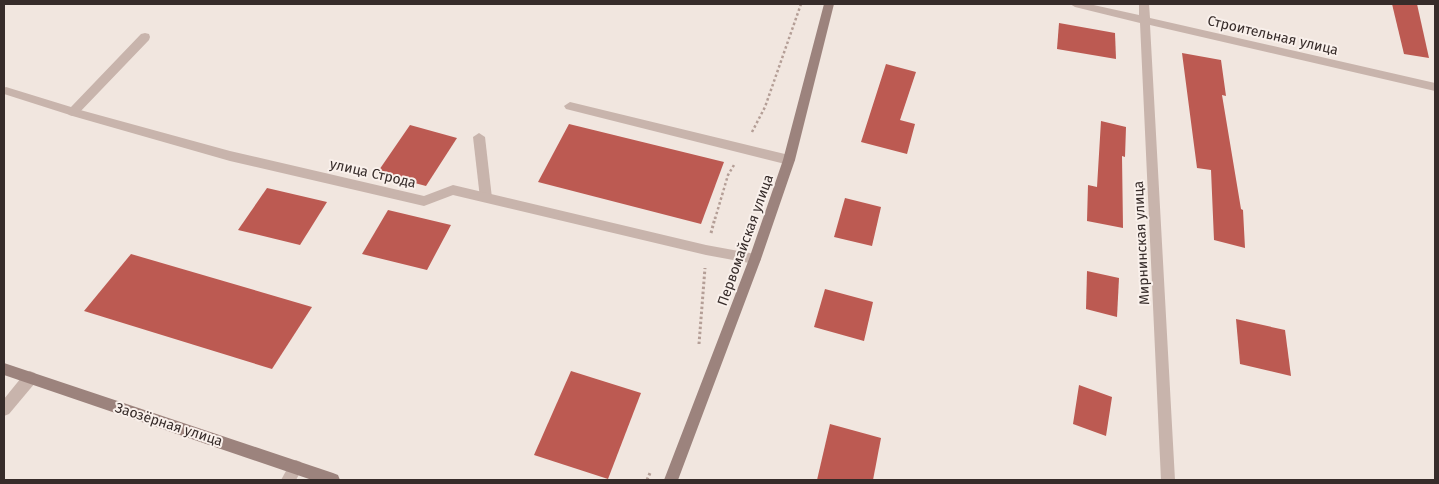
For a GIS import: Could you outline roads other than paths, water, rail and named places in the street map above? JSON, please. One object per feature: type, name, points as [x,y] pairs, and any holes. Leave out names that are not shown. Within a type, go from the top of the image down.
[{"type":"main road","name":"Первомайская улица","points":[[671,480],[755,259],[789,160],[829,4]]},
{"type":"main road","name":"Заозёрная улица","points":[[4,369],[334,480]]},
{"type":"street","name":"Строительная улица","points":[[1075,4],[1435,87]]},
{"type":"street","name":"Мирнинская улица","points":[[1144,4],[1168,480]]},
{"type":"street","points":[[73,112],[145,37]]},
{"type":"street","name":"улица Строда","points":[[6,91],[230,156],[424,200],[453,190],[706,250],[755,259]]},
{"type":"street","points":[[570,106],[789,160]]},
{"type":"street","points":[[479,137],[486,198]]},
{"type":"street","points":[[4,409],[30,378]]},
{"type":"street","points":[[288,480],[296,467]]}]
